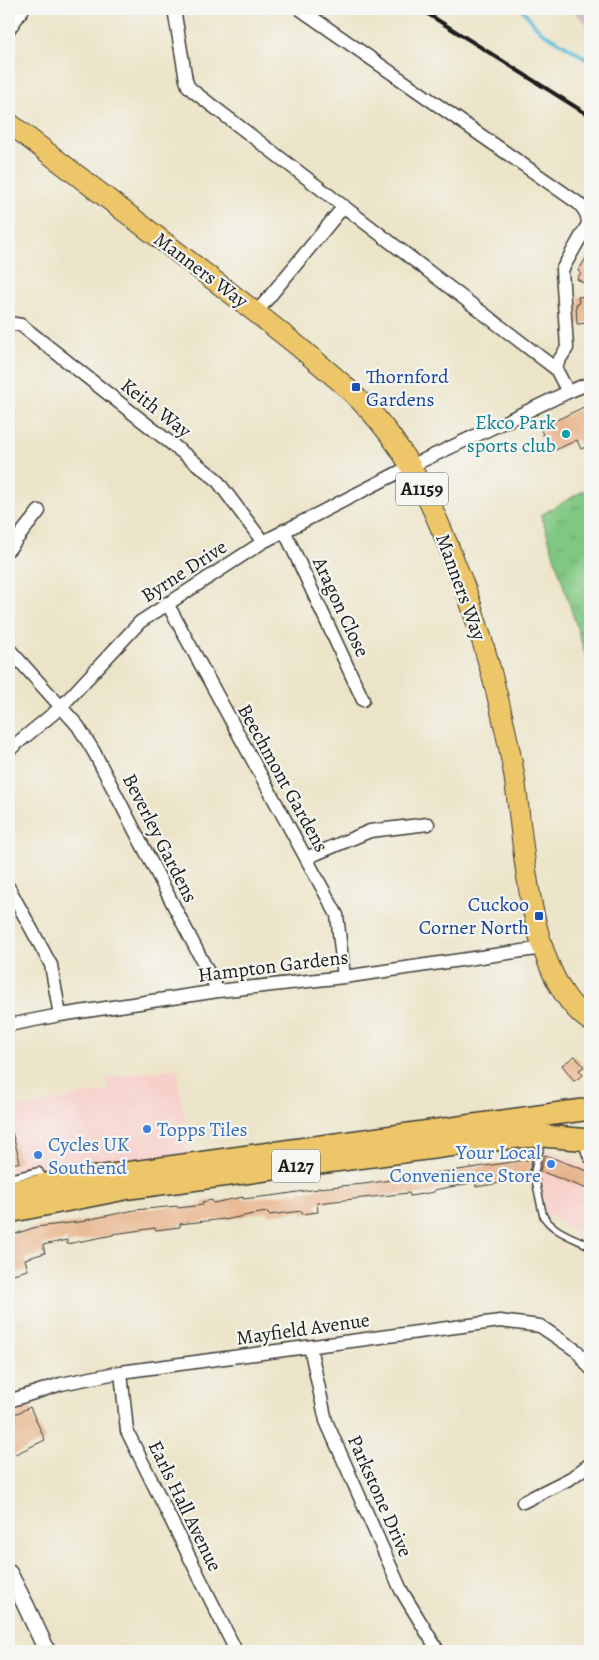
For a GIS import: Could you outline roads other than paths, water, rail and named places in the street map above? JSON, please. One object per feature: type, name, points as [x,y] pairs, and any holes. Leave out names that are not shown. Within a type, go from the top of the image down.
[{"type":"highway","name":"A127","points":[[9,1192],[46,1184],[590,1109]]},
{"type":"highway","name":"A127","points":[[9,1212],[130,1188],[518,1137],[543,1136],[589,1145]]},
{"type":"main road","name":"Manners Way","points":[[9,123],[256,313],[342,382],[378,420],[411,466],[444,536],[470,602],[492,678],[504,723],[514,775],[530,888],[543,948],[559,987],[587,1019],[587,1032],[590,1036]]},
{"type":"street","points":[[9,29],[23,9]]},
{"type":"street","points":[[174,9],[188,86],[192,91],[556,369],[568,392]]},
{"type":"street","points":[[300,9],[585,210],[588,224],[562,270],[567,348],[556,369]]},
{"type":"street","points":[[256,313],[344,206]]},
{"type":"street","name":"Keith Way","points":[[9,323],[21,325],[216,479],[263,542]]},
{"type":"street","points":[[411,466],[590,383]]},
{"type":"street","name":"Byrne Drive","points":[[9,750],[60,708],[140,622],[263,542],[411,466]]},
{"type":"street","points":[[9,549],[39,512]]},
{"type":"street","name":"Aragon Close","points":[[284,530],[364,700]]},
{"type":"street","name":"Beechmont Gardens","points":[[167,604],[337,915],[344,977]]},
{"type":"street","name":"Beverley Gardens","points":[[9,649],[78,726],[94,752],[218,991]]},
{"type":"street","points":[[306,858],[370,830],[428,824]]},
{"type":"street","points":[[9,888],[52,965],[60,1015]]},
{"type":"street","name":"Hampton Gardens","points":[[9,1025],[60,1015],[218,991],[344,977],[543,948]]},
{"type":"street","name":"Mayfield Avenue","points":[[9,1401],[61,1384],[121,1372],[500,1321],[540,1326],[577,1351],[590,1368]]},
{"type":"street","name":"Parkstone Drive","points":[[310,1347],[326,1421],[401,1590],[438,1651]]},
{"type":"street","name":"Earls Hall Avenue","points":[[121,1372],[127,1431],[236,1651]]},
{"type":"street","points":[[522,1502],[572,1478],[590,1464]]},
{"type":"street","points":[[9,1573],[47,1651]]},
{"type":"lane","points":[[543,1136],[534,1173],[543,1215],[555,1228],[590,1246]]},
{"type":"lane","points":[[9,1178],[39,1171],[46,1184]]},
{"type":"waterway","points":[[522,9],[540,31],[590,62]]},
{"type":"railway","points":[[420,9],[590,116]]},
{"type":"place","name":"Thornford Gardens","points":[[356,387]]},
{"type":"place","name":"Ekco Park sports club","points":[[566,434]]},
{"type":"place","name":"Cuckoo Corner North","points":[[539,916]]},
{"type":"place","name":"Topps Tiles","points":[[147,1129]]},
{"type":"place","name":"Cycles UK Southend","points":[[38,1155]]},
{"type":"place","name":"Your Local Convenience Store","points":[[551,1164]]}]
